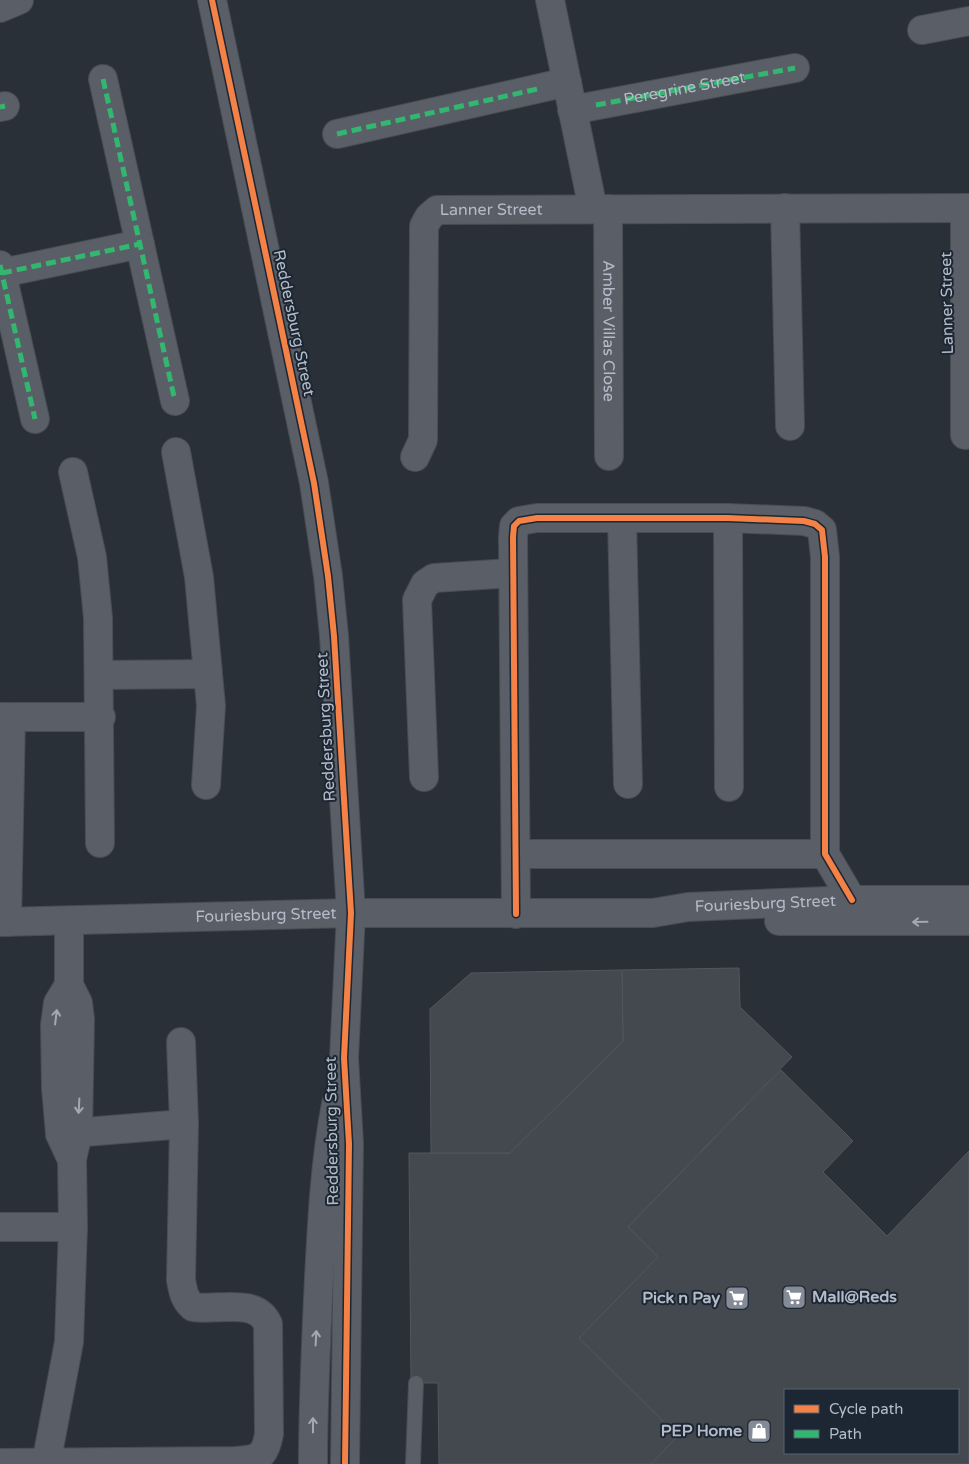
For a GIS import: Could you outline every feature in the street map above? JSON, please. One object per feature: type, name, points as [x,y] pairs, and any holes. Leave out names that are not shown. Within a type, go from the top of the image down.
[{"type":"street","points":[[0,8],[19,0]]},
{"type":"street","name":"Reddersburg Street","points":[[212,0],[314,483],[328,576],[334,636],[351,913],[344,1058],[349,1144],[345,1464]]},
{"type":"street","points":[[550,0],[572,110],[601,209]]},
{"type":"street","points":[[922,30],[969,21]]},
{"type":"street","name":"Peregrine Street","points":[[572,110],[795,68]]},
{"type":"street","points":[[103,79],[175,401]]},
{"type":"street","points":[[336,134],[567,82]]},
{"type":"street","points":[[777,208],[781,424]]},
{"type":"street","name":"Lanner Street","points":[[415,457],[422,440],[424,226],[429,217],[437,210],[960,208]]},
{"type":"street","name":"Lanner Street","points":[[948,399],[960,208]]},
{"type":"street","name":"Lanner Street","points":[[960,208],[965,435]]},
{"type":"street","name":"Amber Villas Close","points":[[601,209],[609,456]]},
{"type":"street","points":[[35,420],[1,269],[140,244]]},
{"type":"street","points":[[176,452],[199,577],[208,674],[211,730],[206,785]]},
{"type":"street","points":[[73,472],[95,586],[101,717],[100,843]]},
{"type":"street","points":[[516,914],[513,530],[519,521],[537,518],[728,518],[804,521],[815,524],[823,534],[825,557],[825,854],[852,900]]},
{"type":"street","points":[[728,518],[730,787]]},
{"type":"street","points":[[622,519],[628,784]]},
{"type":"street","points":[[424,777],[417,600],[424,584],[434,578],[512,573]]},
{"type":"street","points":[[99,675],[208,674]]},
{"type":"street","points":[[4,922],[5,717],[101,717]]},
{"type":"street","points":[[516,854],[825,854]]},
{"type":"street","name":"Fouriesburg Street","points":[[4,922],[351,913],[653,914],[688,907],[852,900],[969,900]]},
{"type":"street","name":"Fouriesburg Street","points":[[653,914],[669,918],[687,919],[838,922],[969,921]]},
{"type":"street","points":[[46,1463],[69,1342],[73,1228],[68,1053],[78,1003],[69,985],[69,921]]},
{"type":"street","points":[[0,1463],[252,1460],[261,1456],[267,1447],[269,1434],[268,1324],[265,1317],[256,1310],[249,1308],[193,1307],[187,1302],[183,1292],[184,1124],[181,1042]]},
{"type":"street","name":"Reddersburg Street","points":[[312,1464],[313,1387],[328,1152],[344,1058]]},
{"type":"street","points":[[69,1134],[184,1124]]},
{"type":"street","points":[[0,1227],[73,1228]]},
{"type":"lane","points":[[412,1464],[416,1383]]},
{"type":"building","points":[[739,968],[740,1007],[792,1057],[628,1227],[658,1257],[579,1338],[678,1436],[651,1464],[439,1464],[438,1383],[411,1383],[409,1153],[510,1153],[623,1041],[622,970]]},
{"type":"building","points":[[622,970],[623,1041],[510,1153],[431,1153],[430,1009],[471,973]]},
{"type":"building","name":"Mall@Reds","points":[[781,1070],[853,1141],[823,1172],[887,1236],[969,1151],[969,1464],[651,1464],[678,1436],[579,1338],[658,1257],[628,1227]]},
{"type":"marked path","points":[[596,105],[795,68]]},
{"type":"marked path","points":[[103,79],[175,401]]},
{"type":"marked path","points":[[337,134],[542,88]]},
{"type":"marked path","points":[[0,107],[5,106]]},
{"type":"marked path","points":[[2,273],[140,244]]},
{"type":"marked path","points":[[0,265],[35,419]]},
{"type":"cycle path","points":[[212,0],[314,483],[328,576],[334,636],[351,913],[344,1058],[349,1144],[345,1464]]},
{"type":"cycle path","points":[[516,914],[513,537],[514,526],[519,521],[537,518],[728,518],[804,521],[815,524],[822,530],[825,557],[825,854],[852,900]]},
{"type":"place","name":"Mall@Reds","points":[[794,1297]]},
{"type":"place","name":"Pick n Pay","points":[[737,1298]]},
{"type":"place","name":"PEP Home","points":[[759,1431]]}]
